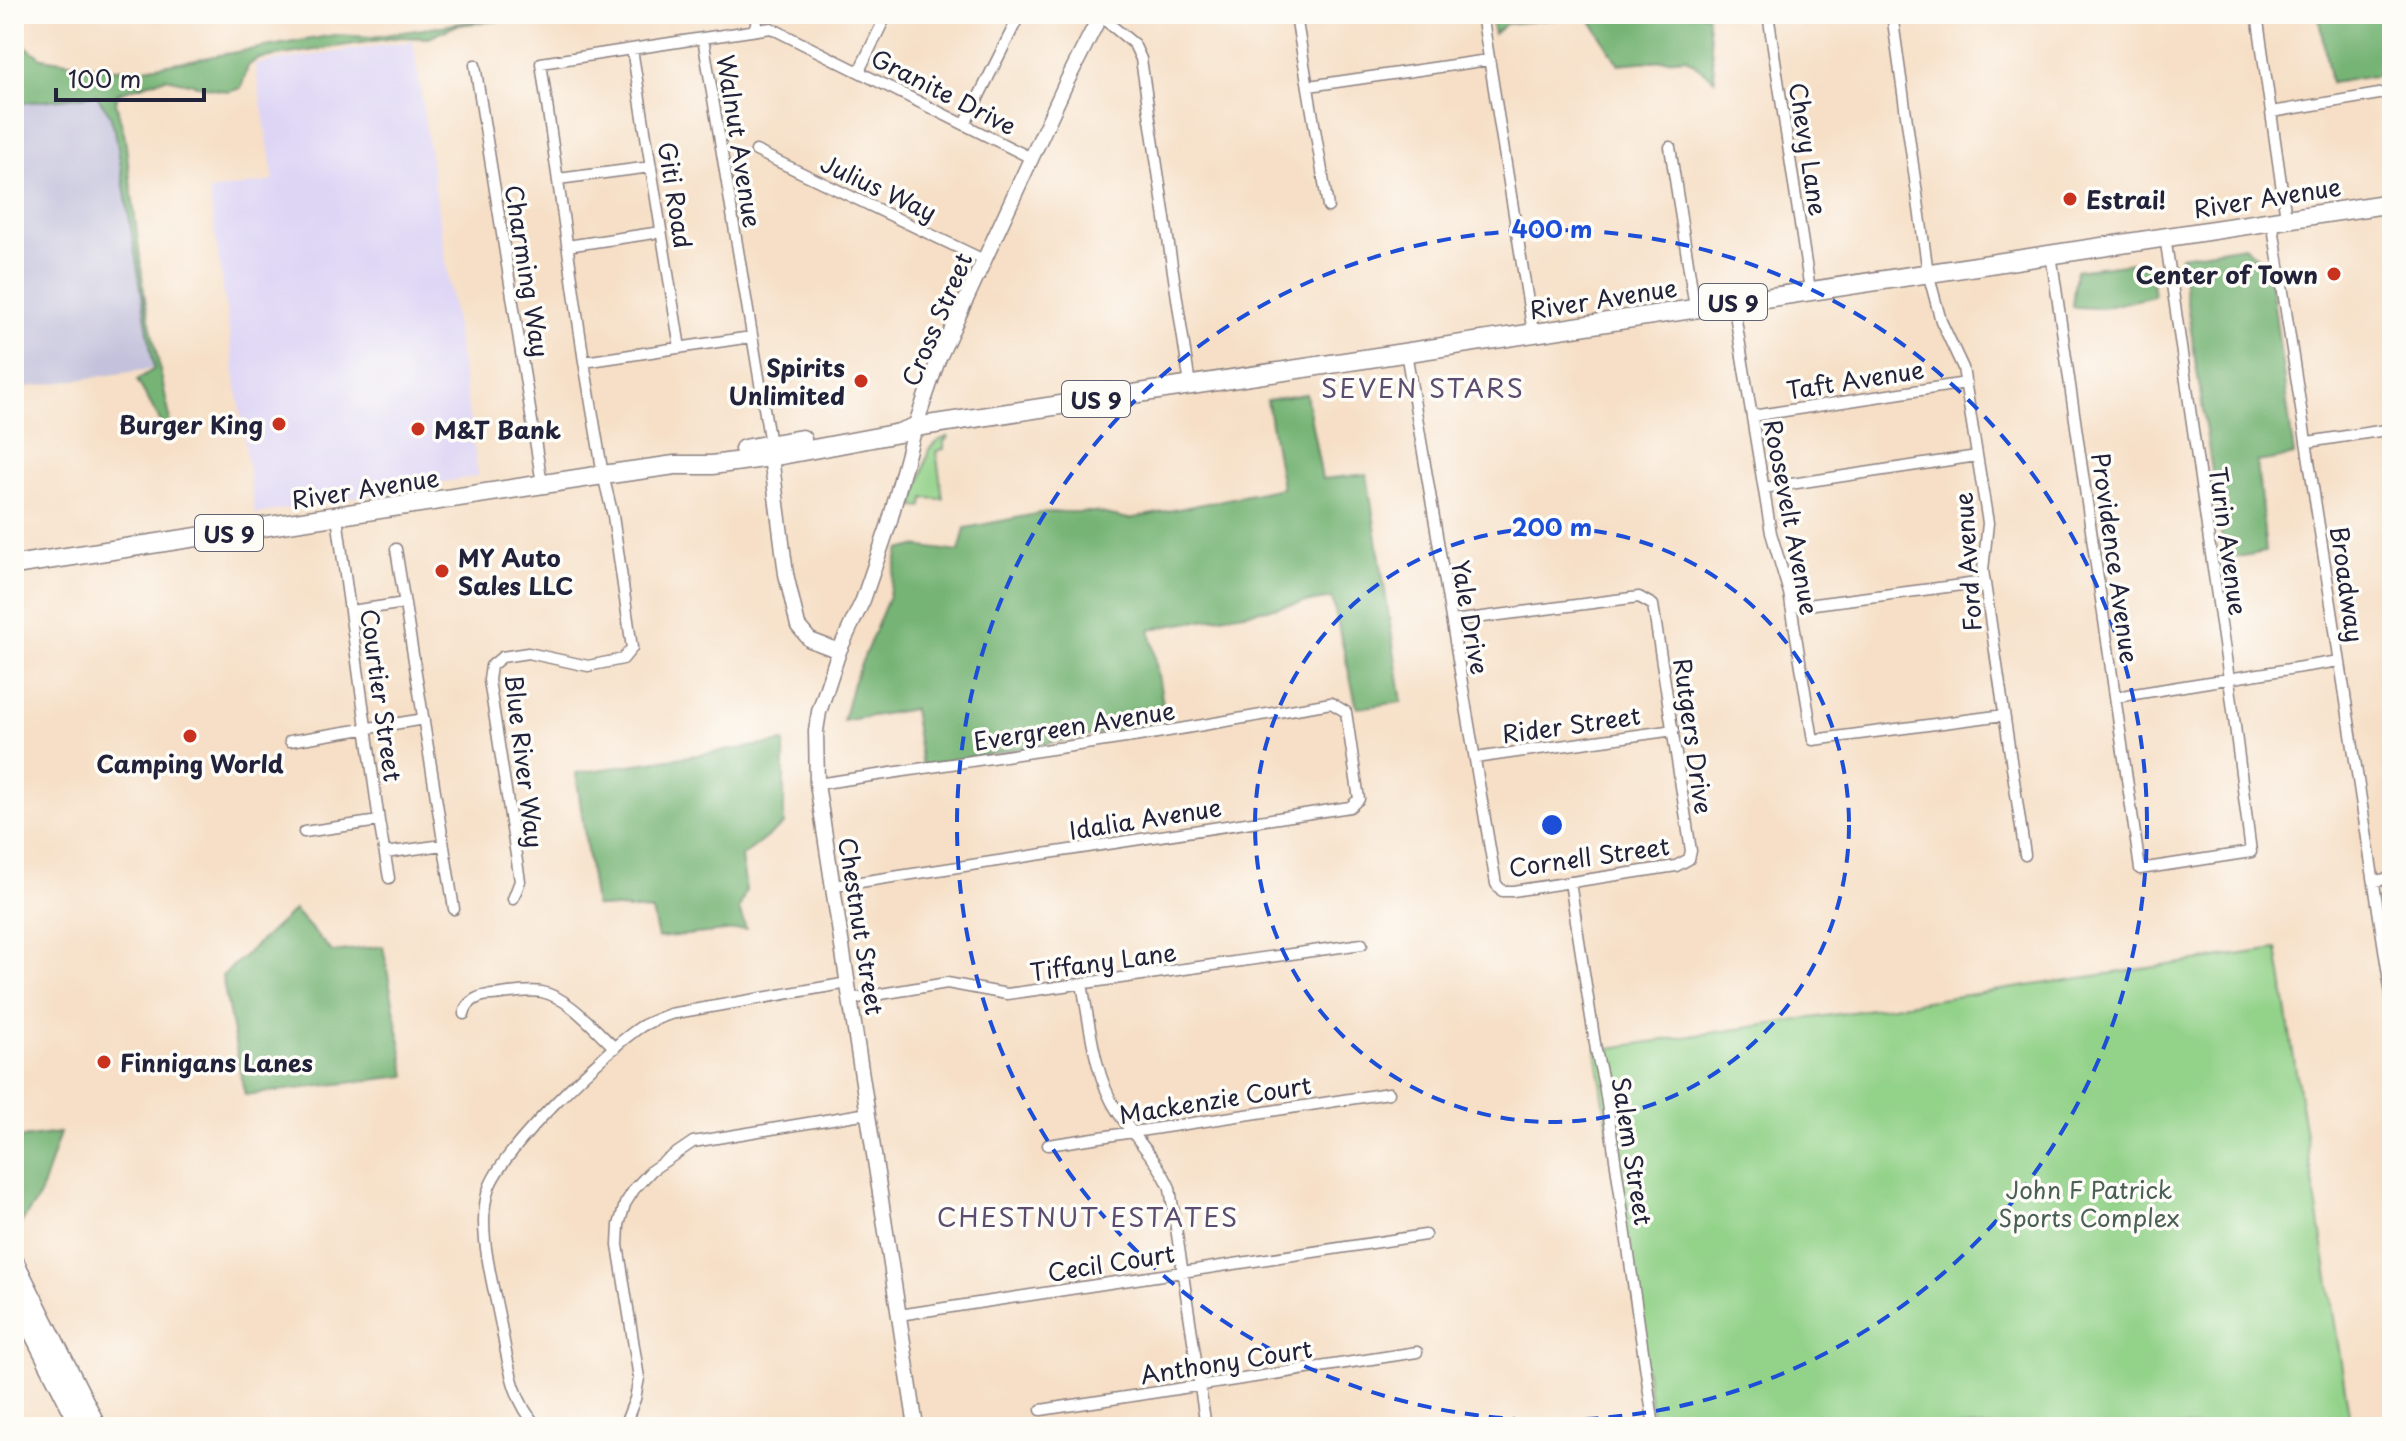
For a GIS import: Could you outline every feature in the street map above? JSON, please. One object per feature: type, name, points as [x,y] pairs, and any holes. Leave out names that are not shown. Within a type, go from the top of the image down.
[{"type":"highway","name":"River Avenue","points":[[14,565],[675,465],[712,455],[770,451],[899,425],[915,427],[2392,203]]},
{"type":"highway","points":[[14,1258],[22,1293],[81,1427]]},
{"type":"highway","points":[[22,1293],[97,1427]]},
{"type":"street","points":[[754,30],[759,14]]},
{"type":"street","points":[[859,71],[887,14]]},
{"type":"street","points":[[965,124],[1020,14]]},
{"type":"street","points":[[1482,14],[1533,333]]},
{"type":"street","name":"Chevy Lane","points":[[1768,14],[1810,290]]},
{"type":"street","name":"Ford Avenue","points":[[1892,14],[1928,273],[1941,321],[1963,368],[1966,383],[1988,523],[1983,570],[2025,855]]},
{"type":"street","name":"Broadway","points":[[2257,14],[2272,112],[2279,219],[2308,442],[2392,1001]]},
{"type":"street","points":[[1100,15],[1134,44],[1141,59],[1190,385]]},
{"type":"street","name":"Cross Street","points":[[839,651],[863,600],[889,524],[915,427],[938,360],[1100,15]]},
{"type":"street","points":[[1296,16],[1328,207]]},
{"type":"street","name":"Granite Drive","points":[[703,38],[771,28],[780,31],[1031,158]]},
{"type":"street","name":"Walnut Avenue","points":[[603,475],[541,63],[703,38],[770,451]]},
{"type":"street","name":"Giti Road","points":[[632,49],[680,348]]},
{"type":"street","points":[[1309,86],[1488,60]]},
{"type":"street","name":"Charming Way","points":[[475,65],[542,484]]},
{"type":"street","points":[[2272,112],[2385,93]]},
{"type":"street","points":[[1670,147],[1695,308]]},
{"type":"street","name":"Julius Way","points":[[756,151],[984,260]]},
{"type":"street","points":[[558,179],[651,167]]},
{"type":"street","points":[[567,246],[661,232]]},
{"type":"street","name":"Turin Avenue","points":[[2140,869],[2251,852],[2165,236]]},
{"type":"street","name":"Providence Avenue","points":[[2051,254],[2140,869]]},
{"type":"street","name":"Roosevelt Avenue","points":[[1733,302],[1771,533],[1791,607],[1813,740],[2004,715]]},
{"type":"street","points":[[584,362],[751,337]]},
{"type":"street","name":"Yale Drive","points":[[1406,352],[1496,884],[1499,887]]},
{"type":"street","name":"Taft Avenue","points":[[1752,416],[1966,383]]},
{"type":"street","points":[[2308,442],[2392,429]]},
{"type":"street","points":[[770,451],[795,618],[810,640],[839,651]]},
{"type":"street","points":[[1764,488],[1977,456]]},
{"type":"street","name":"Blue River Way","points":[[513,899],[520,881],[489,672],[491,666],[502,657],[528,653],[580,666],[616,661],[629,654],[632,640],[613,516],[603,475]]},
{"type":"street","name":"Courtier Street","points":[[337,517],[389,878]]},
{"type":"street","points":[[396,549],[454,909]]},
{"type":"street","points":[[1791,607],[1985,582]]},
{"type":"street","name":"Rutgers Drive","points":[[1452,621],[1639,597],[1653,605],[1691,851],[1685,862]]},
{"type":"street","points":[[351,611],[405,603]]},
{"type":"street","name":"Chestnut Street","points":[[839,651],[818,722],[817,784],[916,1427]]},
{"type":"street","points":[[2116,697],[2339,661]]},
{"type":"street","name":"Evergreen Avenue","points":[[817,784],[1139,736],[1331,703],[1335,705]]},
{"type":"street","name":"Idalia Avenue","points":[[834,886],[1350,807],[1359,799],[1352,735],[1346,712],[1335,705]]},
{"type":"street","points":[[290,741],[424,719]]},
{"type":"street","name":"Rider Street","points":[[1475,758],[1674,730]]},
{"type":"street","points":[[304,832],[379,821]]},
{"type":"street","points":[[385,853],[443,845]]},
{"type":"street","name":"Cornell Street","points":[[1499,887],[1502,891],[1513,891],[1676,866],[1685,862]]},
{"type":"street","points":[[2374,881],[2392,878]]},
{"type":"street","name":"Salem Street","points":[[1570,882],[1605,1090],[1654,1427]]},
{"type":"street","name":"Tiffany Lane","points":[[851,999],[947,983],[1007,994],[1362,944]]},
{"type":"street","points":[[538,1427],[524,1410],[509,1367],[484,1230],[487,1197],[499,1167],[585,1074],[640,1028],[670,1014],[848,983]]},
{"type":"street","points":[[1082,984],[1103,1078],[1116,1110],[1162,1169],[1170,1188],[1206,1427]]},
{"type":"street","points":[[464,1014],[465,1007],[484,995],[541,991],[563,1002],[615,1048]]},
{"type":"street","name":"Mackenzie Court","points":[[1048,1145],[1389,1093]]},
{"type":"street","points":[[624,1427],[639,1378],[618,1245],[625,1204],[635,1188],[652,1170],[693,1142],[868,1113]]},
{"type":"street","name":"Cecil Court","points":[[899,1315],[1425,1235]]},
{"type":"street","name":"Anthony Court","points":[[1041,1410],[1417,1352]]},
{"type":"shaded area","points":[[413,41],[478,476],[255,514],[209,191],[274,181],[255,64]]},
{"type":"shaded area","points":[[113,89],[157,368],[14,389],[14,104]]},
{"type":"green space","points":[[519,14],[562,14],[457,25],[429,38],[400,37],[257,59],[248,66],[241,88],[228,92],[166,78],[118,93],[116,103],[125,138],[145,299],[169,413],[170,438],[137,380],[154,369],[115,130],[109,113],[96,95],[14,104],[14,37],[41,58],[114,69],[145,68],[334,35],[372,37]]},
{"type":"green space","points":[[1490,14],[1707,14],[1715,80],[1686,58],[1618,64],[1588,16],[1506,24],[1494,34]]},
{"type":"green space","points":[[2318,14],[2392,14],[2392,73],[2331,83]]},
{"type":"green space","points":[[2244,246],[2269,267],[2294,456],[2257,462],[2266,552],[2225,559],[2180,256]]},
{"type":"green space","points":[[2141,262],[2150,266],[2154,296],[2102,308],[2072,307],[2076,270]]},
{"type":"green space","points":[[1306,394],[1322,479],[1367,474],[1402,702],[1357,708],[1332,598],[1150,629],[1166,722],[922,766],[913,709],[843,721],[853,683],[888,599],[899,550],[915,546],[959,552],[965,528],[1046,512],[1096,512],[1129,519],[1282,488],[1267,400]]},
{"type":"green space","points":[[949,436],[944,442],[944,449],[936,451],[943,499],[924,498],[922,507],[914,506],[929,449]]},
{"type":"green space","points":[[784,742],[784,824],[741,857],[746,890],[739,909],[746,929],[658,938],[652,911],[595,906],[576,773]]},
{"type":"green space","points":[[294,910],[332,952],[383,946],[406,1076],[245,1095],[222,976]]},
{"type":"green space","name":"John F Patrick Sports Complex","points":[[2277,949],[2351,1427],[1654,1427],[1596,1050]]},
{"type":"green space","points":[[60,1133],[39,1197],[21,1223],[14,1209],[14,1139]]},
{"type":"place","name":"Estrai!","points":[[2070,199]]},
{"type":"place","name":"Center of Town","points":[[2334,274]]},
{"type":"place","name":"Spirits Unlimited","points":[[861,381]]},
{"type":"place","name":"Burger King","points":[[279,424]]},
{"type":"place","name":"M&T Bank","points":[[418,429]]},
{"type":"place","name":"MY Auto Sales LLC","points":[[442,571]]},
{"type":"place","name":"Camping World","points":[[190,736]]},
{"type":"place","name":"Finnigans Lanes","points":[[104,1062]]},
{"type":"district","name":"SEVEN STARS","points":[[1423,387]]},
{"type":"district","name":"CHESTNUT ESTATES","points":[[1088,1216]]}]
